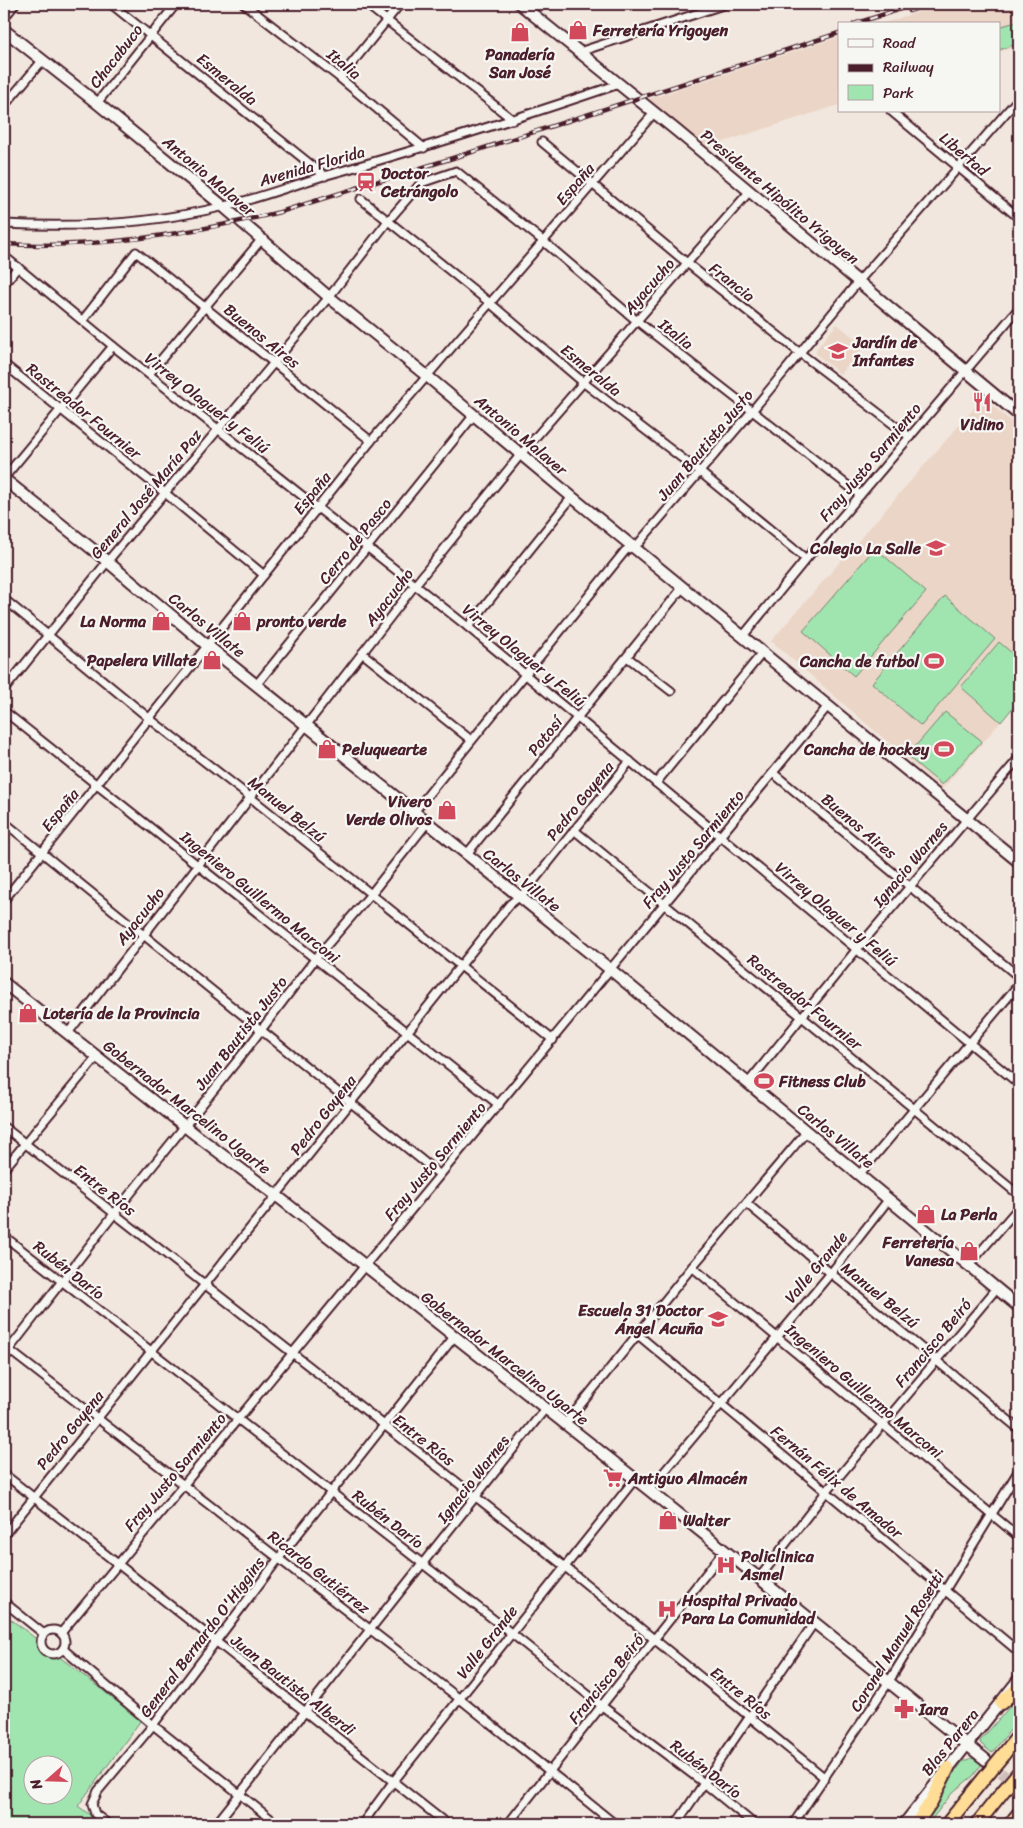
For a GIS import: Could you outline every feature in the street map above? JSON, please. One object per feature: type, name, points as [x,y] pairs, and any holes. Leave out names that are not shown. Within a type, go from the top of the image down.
[{"type":"highway","points":[[1000,1703],[1019,1687]]},
{"type":"highway","points":[[947,1824],[987,1766],[1003,1755],[1019,1735]]},
{"type":"highway","points":[[916,1824],[931,1802],[948,1768]]},
{"type":"highway","points":[[977,1824],[1019,1772]]},
{"type":"highway","points":[[1010,1824],[1019,1813]]},
{"type":"street","points":[[4,18],[15,4]]},
{"type":"street","name":"Esmeralda","points":[[111,4],[325,176]]},
{"type":"street","name":"Chacabuco","points":[[97,103],[176,4]]},
{"type":"street","name":"Italia","points":[[244,4],[340,78],[424,148]]},
{"type":"street","points":[[366,4],[513,120]]},
{"type":"street","points":[[340,78],[400,4]]},
{"type":"street","points":[[579,52],[722,4]]},
{"type":"street","name":"Presidente Hipólito Yrigoyen","points":[[525,5],[579,52],[1019,415]]},
{"type":"street","name":"Antonio Malaver","points":[[4,30],[224,207],[329,297],[427,376],[572,498],[1019,862]]},
{"type":"street","points":[[4,106],[42,60]]},
{"type":"street","name":"Avenida Florida","points":[[4,224],[105,226],[168,219],[224,207],[424,148],[619,84]]},
{"type":"street","name":"Juan Bautista Justo","points":[[414,812],[625,551],[640,542],[752,411],[858,282],[1019,98]]},
{"type":"street","name":"Libertad","points":[[892,112],[1019,218]]},
{"type":"street","name":"España","points":[[4,900],[372,441],[654,113]]},
{"type":"street","name":"Francia","points":[[542,142],[687,263],[910,437]]},
{"type":"street","name":"Italia","points":[[456,171],[543,241],[637,321],[860,495]]},
{"type":"street","name":"General José María Paz","points":[[4,690],[107,562],[329,297],[388,220],[421,183],[456,171]]},
{"type":"street","name":"Ayacucho","points":[[68,1033],[306,724],[520,454],[749,192]]},
{"type":"street","name":"Esmeralda","points":[[361,200],[490,303],[584,383],[700,472],[806,559]]},
{"type":"street","points":[[149,374],[261,240]]},
{"type":"street","name":"Buenos Aires","points":[[83,320],[136,252],[372,441]]},
{"type":"street","name":"Virrey Olaguer y Feliú","points":[[4,256],[113,346],[468,627],[1019,1084]]},
{"type":"street","points":[[4,284],[18,267]]},
{"type":"street","name":"Fray Justo Sarmiento","points":[[743,636],[1019,308]]},
{"type":"street","points":[[4,478],[113,346]]},
{"type":"street","name":"Rastreador Fournier","points":[[4,364],[264,575]]},
{"type":"street","name":"Cerro de Pasco","points":[[257,684],[474,415]]},
{"type":"street","name":"Carlos Villate","points":[[4,478],[208,647],[257,684],[466,855],[611,970],[1019,1306]]},
{"type":"street","points":[[468,627],[572,498]]},
{"type":"street","name":"Potosí","points":[[466,855],[683,587]]},
{"type":"street","name":"Manuel Belzú","points":[[4,599],[150,719],[553,1040]]},
{"type":"street","points":[[656,783],[763,652]]},
{"type":"street","points":[[362,653],[472,740]]},
{"type":"street","points":[[627,657],[671,691]]},
{"type":"street","name":"Fray Justo Sarmiento","points":[[61,1633],[828,706]]},
{"type":"street","name":"Ingeniero Guillermo Marconi","points":[[4,710],[499,1105]]},
{"type":"street","name":"Ignacio Warnes","points":[[748,1083],[857,949],[1019,758]]},
{"type":"street","name":"Pedro Goyena","points":[[4,1535],[460,965],[510,904],[524,893],[630,761]]},
{"type":"street","name":"Buenos Aires","points":[[773,773],[1019,977]]},
{"type":"street","points":[[4,822],[439,1174]]},
{"type":"street","name":"Juan Bautista Justo","points":[[5,1351],[185,1127],[315,959],[371,894],[427,823]]},
{"type":"street","name":"Rastreador Fournier","points":[[574,830],[1019,1195]]},
{"type":"street","points":[[859,1174],[1019,984]]},
{"type":"street","name":"Gobernador Marcelino Ugarte","points":[[5,986],[68,1033],[185,1127],[277,1196],[635,1478],[966,1745],[987,1766]]},
{"type":"street","points":[[4,1169],[97,1056]]},
{"type":"street","name":"Entre Ríos","points":[[4,1127],[564,1566],[825,1778]]},
{"type":"street","points":[[565,1424],[692,1266],[806,1131]]},
{"type":"street","name":"Valle Grande","points":[[649,1490],[776,1336],[831,1273],[889,1199]]},
{"type":"street","name":"Manuel Belzú","points":[[746,1203],[1019,1429]]},
{"type":"street","points":[[969,1265],[1019,1207]]},
{"type":"street","name":"Rubén Darío","points":[[4,1236],[754,1824]]},
{"type":"street","name":"Ingeniero Guillermo Marconi","points":[[692,1266],[1019,1537]]},
{"type":"street","name":"Francisco Beiró","points":[[759,1578],[826,1492],[997,1288]]},
{"type":"street","name":"Fernán Félix de Amador","points":[[637,1334],[1019,1652]]},
{"type":"street","name":"General Bernardo O'Higgins","points":[[108,1824],[95,1814],[92,1804],[98,1791],[153,1725],[279,1558],[454,1337]]},
{"type":"street","name":"Ricardo Gutiérrez","points":[[5,1351],[98,1417],[460,1699],[615,1824]]},
{"type":"street","name":"Ignacio Warnes","points":[[216,1824],[545,1409]]},
{"type":"street","name":"Coronel Manuel Rosetti","points":[[793,1824],[888,1683],[1019,1470]]},
{"type":"street","name":"Juan Bautista Alberdi","points":[[4,1474],[447,1824]]},
{"type":"street","name":"Valle Grande","points":[[362,1824],[635,1478]]},
{"type":"street","name":"Francisco Beiró","points":[[508,1824],[724,1550]]},
{"type":"street","points":[[4,1602],[44,1634]]},
{"type":"street","points":[[676,1824],[814,1623]]},
{"type":"street","points":[[50,1630],[61,1633],[65,1639],[63,1649],[57,1654],[45,1651],[42,1645],[44,1634],[50,1630]]},
{"type":"street","points":[[63,1649],[153,1725],[277,1824]]},
{"type":"street","name":"Blas Parera","points":[[904,1824],[1019,1678]]},
{"type":"shaded area","points":[[943,4],[1019,4],[1019,46],[1000,52],[1000,22],[887,22]]},
{"type":"shaded area","points":[[838,37],[838,105],[708,147],[646,100]]},
{"type":"shaded area","name":"Jardín de Infantes","points":[[837,324],[864,346],[840,374],[816,354],[816,349]]},
{"type":"shaded area","name":"Colegio La Salle","points":[[983,398],[1019,428],[1019,701],[942,789],[771,641]]},
{"type":"green space","points":[[1019,21],[1019,43],[1000,50],[1000,27]]},
{"type":"green space","name":"Cancha de futbol","points":[[875,548],[926,592],[854,676],[803,631]]},
{"type":"green space","name":"Cancha de futbol","points":[[945,596],[995,639],[921,726],[872,683]]},
{"type":"green space","points":[[999,642],[1019,659],[1019,700],[1001,722],[961,687]]},
{"type":"green space","name":"Cancha de hockey","points":[[945,712],[982,741],[942,785],[907,756]]},
{"type":"green space","points":[[4,1614],[141,1720],[78,1806],[102,1824],[4,1824]]},
{"type":"green space","points":[[1019,1696],[1019,1719],[992,1753],[980,1741]]},
{"type":"green space","points":[[972,1758],[982,1764],[973,1776],[953,1792],[928,1824],[921,1824],[962,1762]]},
{"type":"tunnel","points":[[989,1763],[1019,1787]]},
{"type":"railway","points":[[860,22],[916,4]]},
{"type":"railway","points":[[909,11],[930,4]]},
{"type":"railway","points":[[4,244],[74,244],[143,238],[212,227],[280,212],[838,33]]},
{"type":"place","name":"Ferretería Yrigoyen","points":[[578,30]]},
{"type":"place","name":"Panadería San José","points":[[520,32]]},
{"type":"place","name":"Doctor Cetrángolo","points":[[366,182]]},
{"type":"place","name":"Jardín de Infantes","points":[[838,351]]},
{"type":"place","name":"Vidino","points":[[982,402]]},
{"type":"place","name":"Colegio La Salle","points":[[936,548]]},
{"type":"place","name":"La Norma","points":[[161,621]]},
{"type":"place","name":"pronto verde","points":[[242,621]]},
{"type":"place","name":"Papelera Villate","points":[[212,660]]},
{"type":"place","name":"Cancha de futbol","points":[[934,661]]},
{"type":"place","name":"Peluquearte","points":[[327,749]]},
{"type":"place","name":"Cancha de hockey","points":[[944,749]]},
{"type":"place","name":"Vivero Verde Olivos","points":[[447,810]]},
{"type":"place","name":"Lotería de la Provincia","points":[[28,1013]]},
{"type":"place","name":"Fitness Club","points":[[764,1081]]},
{"type":"place","name":"La Perla","points":[[926,1214]]},
{"type":"place","name":"Ferretería Vanesa","points":[[969,1251]]},
{"type":"place","name":"Escuela 31 Doctor Ángel Acuña","points":[[718,1319]]},
{"type":"place","name":"Antiguo Almacén","points":[[613,1478]]},
{"type":"place","name":"Walter","points":[[668,1520]]},
{"type":"place","name":"Policlinica Asmel","points":[[726,1565]]},
{"type":"place","name":"Hospital Privado Para La Comunidad","points":[[667,1609]]},
{"type":"place","name":"Iara","points":[[904,1709]]}]
